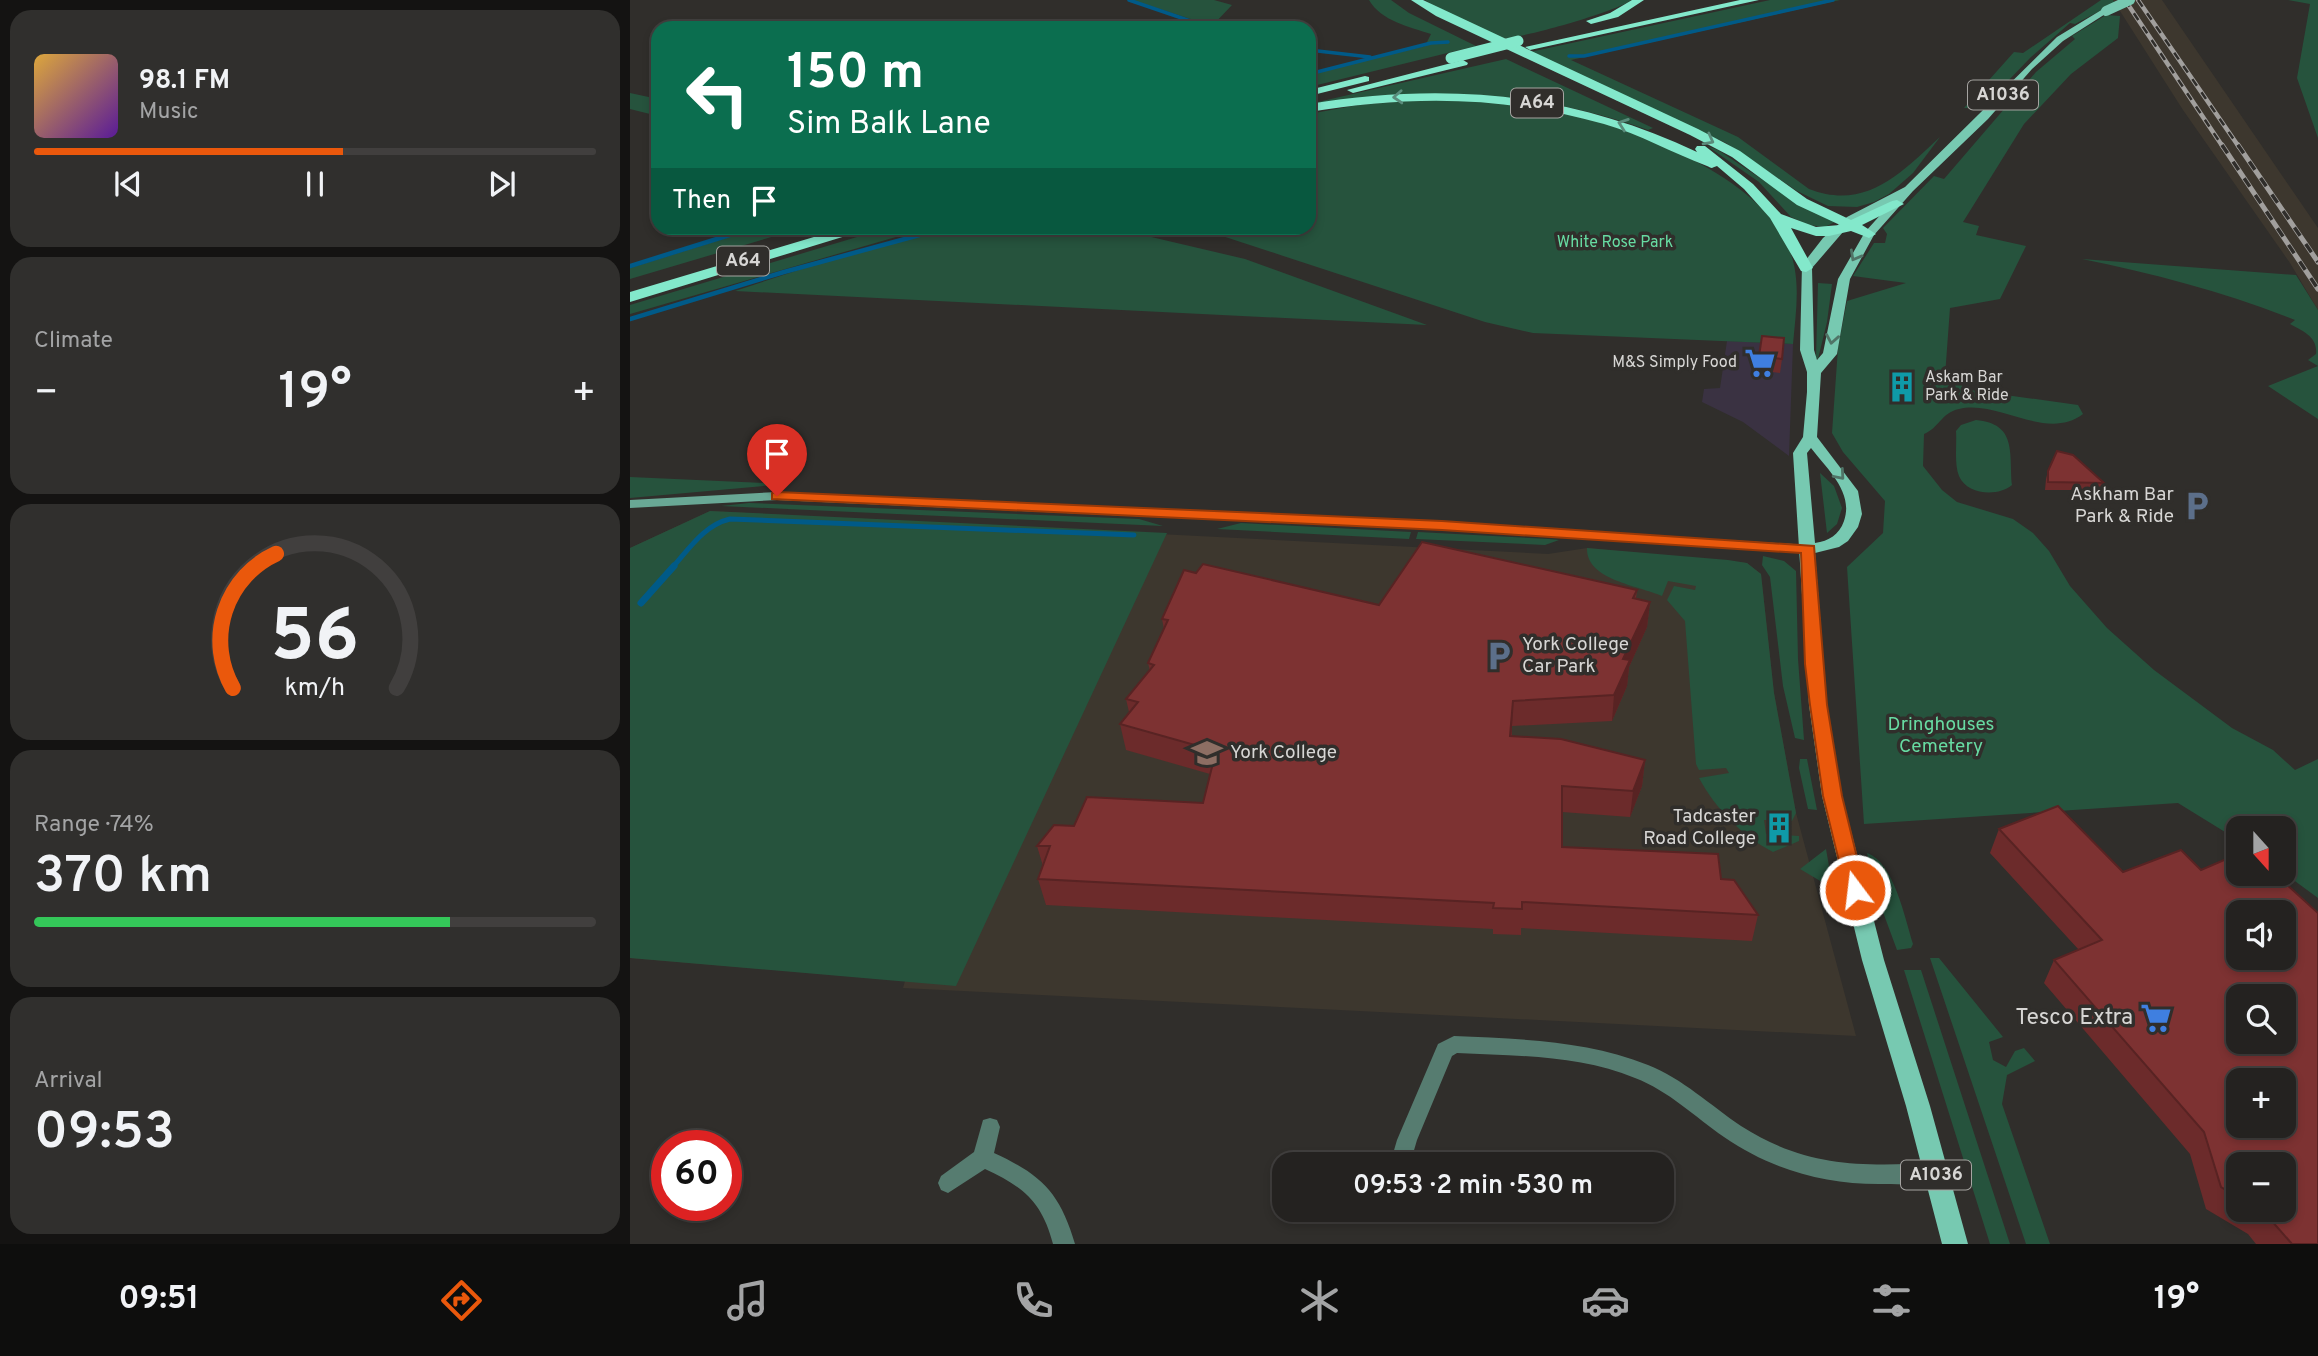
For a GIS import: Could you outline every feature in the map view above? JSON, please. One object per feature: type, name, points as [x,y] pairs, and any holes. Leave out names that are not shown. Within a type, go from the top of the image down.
[{"type":"highway","points":[[1316,91],[1614,15],[1639,0]]},
{"type":"highway","points":[[1518,41],[1722,0]]},
{"type":"highway","points":[[1316,98],[1530,47],[1754,0]]},
{"type":"highway","name":"A64","points":[[1411,3],[1675,134],[1727,166],[1780,218],[1806,268]]},
{"type":"highway","name":"A64","points":[[1411,3],[1737,154],[1808,205],[1844,227]]},
{"type":"highway","name":"A64","points":[[1316,107],[1370,99],[1440,96],[1540,103],[1592,115],[1642,131],[1675,145],[1750,186]]},
{"type":"highway","points":[[1844,227],[1897,204]]},
{"type":"highway","name":"A64","points":[[1808,205],[1838,211],[1865,209]]},
{"type":"highway","name":"A64","points":[[1780,218],[1815,232],[1844,227]]},
{"type":"highway","points":[[1844,227],[1869,234]]},
{"type":"highway","name":"A64","points":[[630,285],[797,235]]},
{"type":"highway","name":"A64","points":[[630,296],[835,235]]},
{"type":"main road","name":"A1036","points":[[1815,372],[1829,354],[1844,279],[1869,234],[1909,189],[1984,117],[2042,54],[2060,39],[2130,0]]},
{"type":"main road","name":"A1036","points":[[1909,189],[1865,209],[1825,240],[1806,268],[1809,298],[1807,350],[1815,372],[1810,437],[1800,453],[1809,549],[1813,664],[1832,796],[1873,960],[1919,1106],[1955,1244]]},
{"type":"main road","points":[[1809,549],[1824,548],[1842,540],[1854,519],[1857,503],[1847,483],[1825,459],[1810,437]]},
{"type":"street","points":[[630,504],[777,496],[1442,526],[1809,549]]},
{"type":"street","points":[[1404,1152],[1445,1050],[1454,1044],[1553,1051],[1606,1060],[1640,1070],[1672,1088],[1762,1152],[1824,1173],[1858,1176],[1935,1173]]},
{"type":"street","points":[[948,1183],[983,1158],[990,1127]]},
{"type":"street","points":[[983,1158],[1017,1172],[1038,1187],[1059,1220],[1064,1244]]},
{"type":"shaded area","points":[[2113,0],[2162,0],[2318,228],[2318,310],[2290,263],[2183,110]]},
{"type":"shaded area","points":[[1727,341],[1793,344],[1789,456],[1743,422],[1702,402],[1704,389],[1720,388]]},
{"type":"shaded area","name":"York College","points":[[710,511],[1548,554],[1587,548],[1747,563],[1761,574],[1774,693],[1796,813],[1856,1036],[903,988],[905,981],[630,958],[630,548]]},
{"type":"green space","points":[[1132,0],[1214,0],[1232,5],[1217,21],[1197,21]]},
{"type":"green space","points":[[1369,0],[1391,0],[1409,13],[1476,46],[1316,85],[1316,72],[1425,46],[1431,34],[1388,18]]},
{"type":"green space","points":[[1425,0],[1631,0],[1569,23],[1502,38],[1463,22]]},
{"type":"green space","points":[[1770,0],[1840,0],[1571,60],[1738,137],[1809,189],[1829,195],[1865,192],[1881,185],[1940,137],[1913,173],[1889,194],[1857,207],[1828,206],[1797,191],[1726,143],[1530,52]]},
{"type":"green space","points":[[2101,0],[2113,0],[2115,3],[2075,24],[2070,23],[2031,57],[1982,108],[1964,108],[2014,52],[2023,53]]},
{"type":"green space","points":[[2288,0],[2318,0],[2318,138],[2297,78],[2310,4]]},
{"type":"green space","name":"Dringhouses Cemetery","points":[[2106,15],[2120,16],[2118,38],[2071,74],[2024,124],[1963,222],[1979,226],[1976,235],[2026,246],[2000,299],[1950,308],[1945,376],[1970,390],[2078,405],[2083,414],[2054,424],[1974,407],[1959,409],[1948,414],[1924,434],[1923,466],[1942,490],[1957,502],[2013,519],[2033,533],[2049,551],[2070,586],[2107,628],[2154,670],[2232,728],[2273,750],[2295,770],[2318,759],[2318,898],[2296,882],[2296,816],[2226,816],[2226,833],[2178,803],[1864,824],[1847,567],[1883,533],[1885,501],[1843,452],[1832,433],[1838,348],[1847,301],[1906,283],[1853,276],[1874,243],[1885,243],[1887,234],[1883,228],[1934,176],[1944,179],[2036,72],[2075,39],[2072,36]]},
{"type":"green space","points":[[1506,59],[1653,128],[1648,130],[1606,116],[1564,107],[1480,96],[1396,96],[1316,102]]},
{"type":"green space","points":[[630,93],[651,98],[651,114],[630,109]]},
{"type":"green space","name":"White Rose Park","points":[[1459,100],[1526,105],[1558,111],[1633,134],[1710,169],[1743,191],[1769,216],[1787,244],[1795,268],[1796,281],[1793,344],[1533,333],[1485,322],[1219,235],[1316,235],[1316,113],[1358,105]]},
{"type":"green space","points":[[1707,146],[1718,150],[1772,186],[1835,222],[1825,227],[1809,225],[1791,217],[1759,182]]},
{"type":"green space","points":[[736,235],[778,235],[630,279],[630,268]]},
{"type":"green space","points":[[864,235],[903,235],[630,314],[630,305]]},
{"type":"green space","points":[[924,235],[1143,235],[1245,259],[1427,325],[735,291],[817,264]]},
{"type":"green space","points":[[2082,259],[2296,275],[2318,310],[2318,366],[2308,360],[2316,354],[2315,343],[2309,335],[2290,324],[2295,320],[2190,285]]},
{"type":"green space","points":[[1818,283],[1832,284],[1818,359],[1816,358]]},
{"type":"green space","points":[[2318,366],[2318,419],[2268,386]]},
{"type":"green space","points":[[1976,420],[1998,427],[2005,434],[2010,451],[2012,485],[2006,489],[1983,492],[1969,487],[1959,476],[1956,431],[1961,425]]},
{"type":"green space","points":[[1820,473],[1834,486],[1842,508],[1837,524],[1827,533]]},
{"type":"green space","points":[[630,477],[785,484],[630,498]]},
{"type":"green space","points":[[749,503],[1139,519],[1163,526],[721,506]]},
{"type":"green space","points":[[710,511],[1167,533],[956,986],[630,958],[630,548]]},
{"type":"green space","points":[[1241,523],[1411,532],[1409,539],[1217,529]]},
{"type":"green space","points":[[1418,532],[1559,540],[1545,545],[1416,539]]},
{"type":"green space","points":[[1587,548],[1728,560],[1747,563],[1761,574],[1774,693],[1796,813],[1792,821],[1764,820],[1766,834],[1799,836],[1799,841],[1773,852],[1731,821],[1699,778],[1729,773],[1726,768],[1699,770],[1696,764],[1685,621],[1667,600],[1674,586],[1695,590],[1696,586],[1668,581],[1662,596],[1615,580],[1595,567],[1589,559]]},
{"type":"green space","points":[[1763,556],[1784,561],[1796,571],[1798,659],[1804,740],[1795,738],[1783,686],[1770,577],[1762,565]]},
{"type":"green space","points":[[1800,759],[1807,759],[1817,810],[1808,809],[1799,768]]},
{"type":"green space","points":[[1826,849],[1832,883],[1827,885],[1800,869]]},
{"type":"green space","points":[[1867,853],[1876,858],[1891,879],[1913,944],[1911,948],[1897,950],[1880,904]]},
{"type":"green space","points":[[1930,958],[1939,958],[2003,1037],[1989,1042],[1993,1060],[2006,1067],[2015,1051],[2024,1048],[2035,1061],[2007,1075],[2002,1104],[2050,1244],[2026,1244]]},
{"type":"green space","points":[[1904,970],[1921,970],[2010,1244],[1990,1244]]},
{"type":"building","points":[[1762,336],[1784,338],[1782,359],[1759,356]]},
{"type":"building","name":"Askham Bar Park & Ride","points":[[2057,451],[2073,455],[2104,483],[2048,482],[2048,471]]},
{"type":"building","points":[[1422,542],[1637,590],[1633,598],[1650,602],[1623,659],[1630,660],[1614,695],[1513,701],[1510,736],[1561,739],[1645,760],[1633,791],[1562,786],[1562,847],[1718,854],[1721,879],[1734,880],[1758,915],[1522,902],[1522,909],[1493,908],[1494,903],[1038,879],[1050,846],[1037,846],[1054,825],[1074,826],[1087,797],[1203,803],[1216,751],[1120,724],[1138,702],[1126,699],[1154,665],[1148,663],[1168,620],[1162,619],[1184,570],[1196,573],[1203,564],[1379,605]]},
{"type":"building","name":"Tesco Extra","points":[[2058,806],[2123,872],[2181,850],[2201,870],[2226,859],[2226,886],[2288,886],[2318,913],[2318,1244],[2292,1244],[2273,1222],[2296,1222],[2296,1152],[2226,1152],[2226,1190],[2221,1187],[2204,1132],[2054,960],[2102,940],[1999,829]]},
{"type":"waterway","points":[[1129,0],[1190,21]]},
{"type":"waterway","points":[[1569,56],[1584,56],[1833,0]]},
{"type":"waterway","points":[[1316,72],[1431,43],[1448,42]]},
{"type":"waterway","points":[[1316,51],[1370,57]]},
{"type":"waterway","points":[[630,266],[730,235]]},
{"type":"waterway","points":[[630,319],[784,272],[919,235]]},
{"type":"waterway","points":[[672,568],[705,532],[730,519],[1134,535]]},
{"type":"waterway","points":[[641,603],[674,566]]},
{"type":"railway","points":[[2125,0],[2223,147]]},
{"type":"railway","points":[[2138,0],[2239,147]]},
{"type":"railway","points":[[2222,145],[2318,289]]},
{"type":"railway","points":[[2238,145],[2318,262]]},
{"type":"place","name":"M&S Simply Food","points":[[1760,363]]},
{"type":"place","name":"Askam Bar Park & Ride","points":[[1902,387]]},
{"type":"place","name":"Askham Bar Park & Ride","points":[[2197,506]]},
{"type":"place","name":"York College Car Park","points":[[1499,656]]},
{"type":"place","name":"York College","points":[[1207,753]]},
{"type":"place","name":"Tadcaster Road College","points":[[1779,828]]},
{"type":"place","name":"Tesco Extra","points":[[2156,1018]]},
{"type":"route","points":[[777,496],[1442,526],[1809,549],[1813,664],[1818,705],[1832,796],[1855,890]]}]
